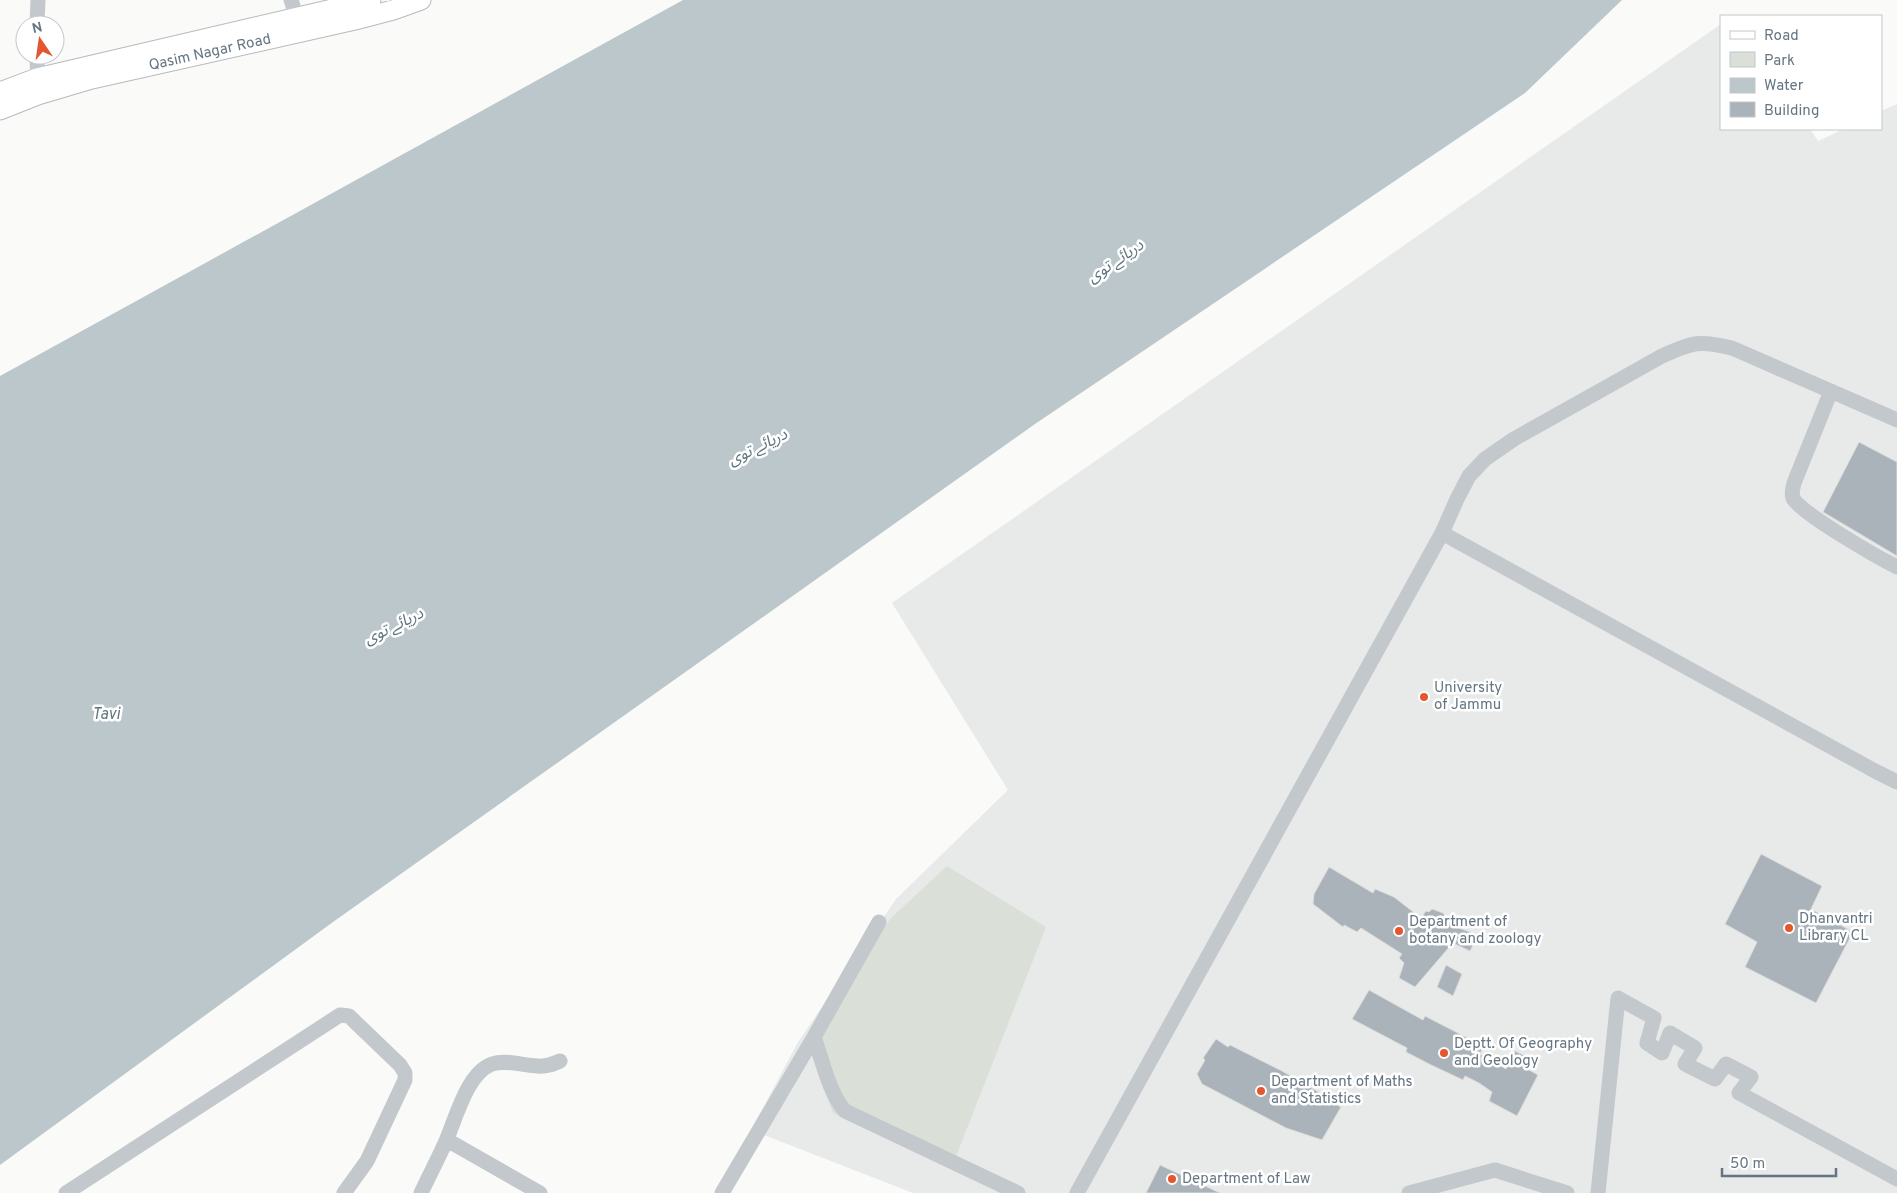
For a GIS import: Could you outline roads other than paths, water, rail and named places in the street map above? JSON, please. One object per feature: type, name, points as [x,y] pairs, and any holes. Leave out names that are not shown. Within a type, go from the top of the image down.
[{"type":"main road","name":"Qasim Nagar Road","points":[[0,110],[38,86],[294,9],[371,0]]},
{"type":"main road","name":"Qasim Nagar Road","points":[[0,92],[92,79],[355,20],[421,0]]},
{"type":"street","points":[[38,0],[38,15]]},
{"type":"street","points":[[37,65],[38,86]]},
{"type":"street","points":[[1077,1193],[1442,533],[1469,476],[1485,459],[1522,435],[1662,356],[1686,345],[1707,342],[1732,348],[1897,420]]},
{"type":"street","points":[[1831,391],[1794,483],[1793,499],[1820,521],[1897,567]]},
{"type":"street","points":[[1442,533],[1897,782]]},
{"type":"street","points":[[722,1193],[879,922]]},
{"type":"street","points":[[1598,1193],[1618,998],[1654,1018],[1647,1043],[1662,1053],[1670,1033],[1695,1048],[1685,1064],[1716,1079],[1726,1064],[1751,1077],[1739,1093],[1897,1179]]},
{"type":"street","points":[[66,1193],[340,1014],[348,1016],[386,1051],[400,1065],[405,1076],[405,1080],[366,1161],[344,1193]]},
{"type":"street","points":[[814,1037],[836,1097],[845,1111],[1018,1193]]},
{"type":"street","points":[[421,1193],[471,1085],[484,1068],[494,1063],[503,1062],[541,1067],[560,1061]]},
{"type":"street","points":[[446,1140],[540,1193]]},
{"type":"street","points":[[1409,1193],[1495,1170],[1567,1193]]},
{"type":"water","points":[[683,0],[1622,0],[1525,93],[1035,424],[333,922],[0,1165],[0,376]]},
{"type":"place","name":"University of Jammu","points":[[1424,697]]},
{"type":"place","name":"Dhanvantri Library CL","points":[[1789,928]]},
{"type":"place","name":"Department of botany and zoology","points":[[1399,931]]},
{"type":"place","name":"Deptt. Of Geography and Geology","points":[[1444,1053]]},
{"type":"place","name":"Department of Maths and Statistics","points":[[1261,1091]]},
{"type":"place","name":"Department of Law","points":[[1172,1179]]},
{"type":"water label","name":"دریائے توی","points":[[1116,262]]},
{"type":"water label","name":"دریائے توی","points":[[758,448]]},
{"type":"water label","name":"دریائے توی","points":[[394,627]]},
{"type":"water label","name":"Tavi","points":[[106,715]]}]
